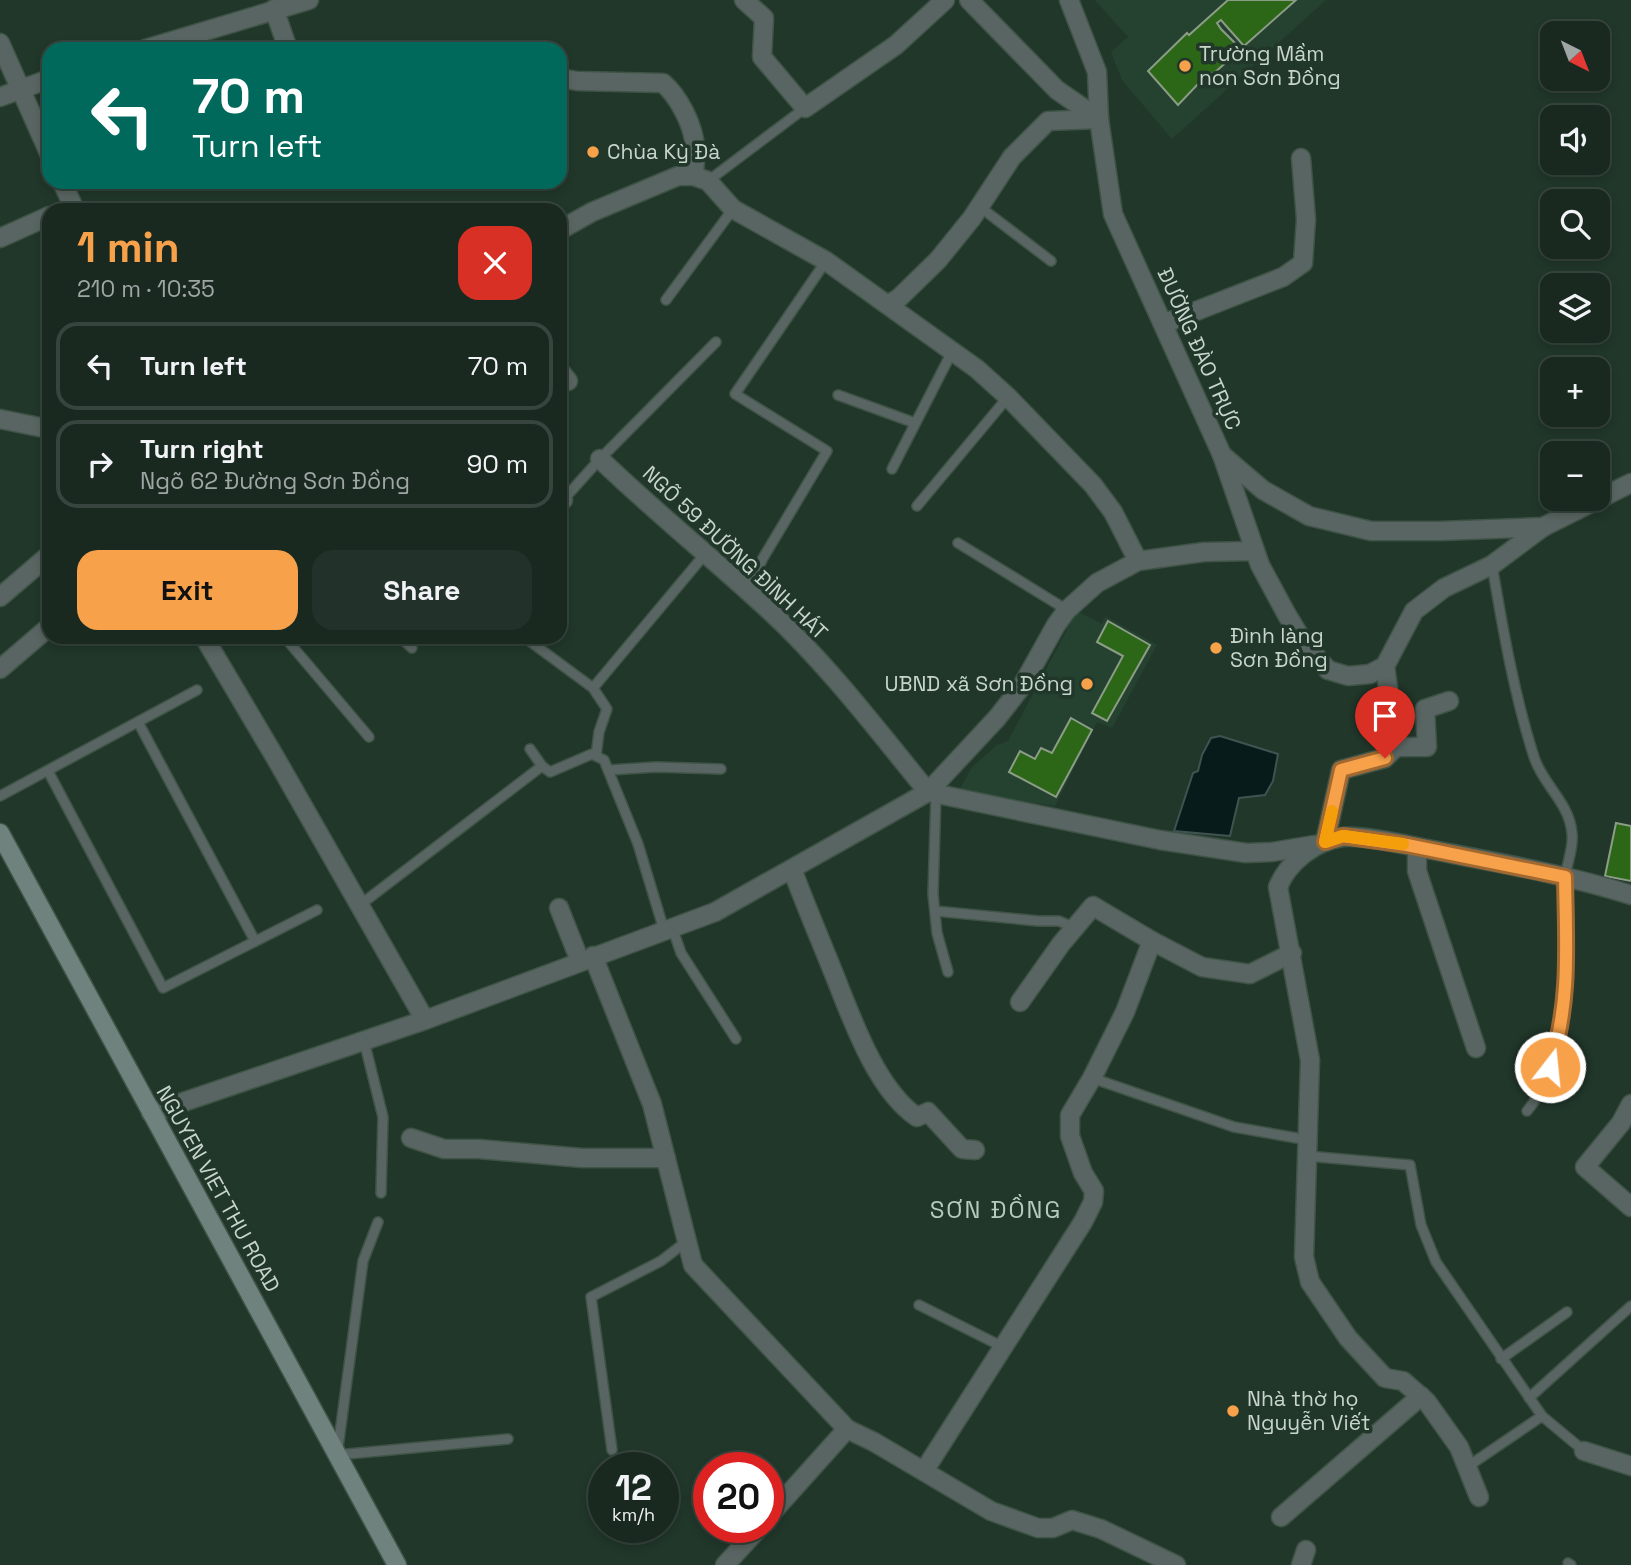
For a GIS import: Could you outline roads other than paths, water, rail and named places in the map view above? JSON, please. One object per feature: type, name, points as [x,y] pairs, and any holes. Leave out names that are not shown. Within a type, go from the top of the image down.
[{"type":"main road","name":"NGUYEN VIET THU ROAD","points":[[0,833],[397,1565]]},
{"type":"street","points":[[168,42],[309,0]]},
{"type":"street","points":[[744,0],[764,18],[762,57],[805,108],[896,45],[945,0]]},
{"type":"street","points":[[970,0],[1057,90],[1099,119]]},
{"type":"street","name":"ĐƯỜNG ĐÀO TRỰC","points":[[1069,0],[1097,72],[1099,119],[1113,214],[1222,455],[1263,490],[1310,516],[1371,531],[1543,527],[1630,488]]},
{"type":"street","points":[[274,9],[286,42]]},
{"type":"street","points":[[0,43],[42,138]]},
{"type":"street","points":[[567,79],[663,83],[673,92],[689,124],[701,179]]},
{"type":"street","points":[[0,97],[42,81]]},
{"type":"street","points":[[888,304],[899,298],[939,260],[980,206],[1012,157],[1048,121],[1099,119]]},
{"type":"street","points":[[1163,324],[1283,277],[1303,263],[1306,219],[1301,158]]},
{"type":"street","points":[[567,226],[592,212],[678,176],[701,179],[733,209],[826,261],[888,304],[953,351],[1008,397],[1093,485],[1126,534],[1138,561]]},
{"type":"street","points":[[0,238],[42,219]]},
{"type":"street","points":[[0,419],[42,428]]},
{"type":"street","points":[[1222,455],[1260,565],[1304,643],[1328,670],[1348,676],[1370,674],[1385,666],[1414,611],[1444,588],[1492,565],[1543,527]]},
{"type":"street","name":"NGÕ 59 ĐƯỜNG ĐÌNH HÁT","points":[[600,459],[772,612],[834,677],[932,793]]},
{"type":"street","points":[[151,1113],[425,1020],[715,912],[932,793],[1005,708],[1067,610],[1097,583],[1138,561],[1204,552],[1255,551]]},
{"type":"street","points":[[0,597],[42,561]]},
{"type":"street","points":[[0,669],[42,633]]},
{"type":"street","points":[[208,644],[425,1020]]},
{"type":"street","points":[[1385,666],[1396,747]]},
{"type":"street","points":[[1449,701],[1425,709],[1427,747],[1396,747],[1385,758],[1341,770],[1320,843],[1283,874],[1279,887],[1310,1060],[1304,1257],[1310,1282],[1348,1338],[1385,1378],[1403,1381],[1427,1402],[1459,1447],[1479,1497]]},
{"type":"street","points":[[932,793],[1160,840],[1246,853],[1272,852],[1343,836],[1417,847],[1565,877],[1631,895]]},
{"type":"street","points":[[1417,847],[1417,871],[1476,1048]]},
{"type":"street","points":[[792,869],[854,1025],[880,1074],[909,1112],[917,1117],[928,1112],[962,1149],[975,1150]]},
{"type":"street","points":[[1020,1002],[1093,906],[1202,967],[1250,974],[1292,953]]},
{"type":"street","points":[[559,908],[587,959],[652,1104],[693,1265],[847,1429],[991,1511],[1038,1528],[1053,1528],[1072,1520],[1101,1530],[1176,1565]]},
{"type":"street","points":[[924,1471],[1083,1222],[1093,1202],[1094,1192],[1083,1173],[1070,1136],[1070,1115],[1093,1078],[1125,1012],[1152,941]]},
{"type":"street","points":[[1631,1104],[1621,1124],[1585,1167],[1631,1207]]},
{"type":"street","points":[[411,1138],[444,1149],[479,1149],[582,1158],[666,1158]]},
{"type":"street","points":[[1281,1517],[1420,1396]]},
{"type":"street","points":[[784,1499],[847,1429]]},
{"type":"street","points":[[1584,1451],[1631,1466]]},
{"type":"street","points":[[725,1565],[745,1543]]},
{"type":"lane","points":[[701,179],[805,108]]},
{"type":"lane","points":[[980,206],[1051,261]]},
{"type":"lane","points":[[666,300],[733,209]]},
{"type":"lane","points":[[747,591],[763,558],[827,451],[735,394],[826,261]]},
{"type":"lane","points":[[567,494],[716,342]]},
{"type":"lane","points":[[892,469],[953,351]]},
{"type":"lane","points":[[838,395],[915,423]]},
{"type":"lane","points":[[917,506],[1008,397]]},
{"type":"lane","points":[[958,543],[1067,610]]},
{"type":"lane","points":[[593,688],[705,555]]},
{"type":"lane","points":[[1492,565],[1510,671],[1535,761],[1567,811],[1573,833],[1565,877],[1567,990],[1560,1037],[1535,1102],[1527,1111]]},
{"type":"lane","points":[[290,644],[369,737]]},
{"type":"lane","points":[[408,644],[412,648]]},
{"type":"lane","points":[[533,644],[593,688],[607,709],[599,732],[596,756]]},
{"type":"lane","points":[[0,796],[197,691]]},
{"type":"lane","points":[[138,722],[255,941]]},
{"type":"lane","points":[[530,749],[550,772],[592,754],[604,760],[668,929],[736,1039]]},
{"type":"lane","points":[[360,905],[542,766]]},
{"type":"lane","points":[[609,770],[656,767],[721,769]]},
{"type":"lane","points":[[48,771],[163,988],[317,910]]},
{"type":"lane","points":[[932,793],[933,894],[937,933],[948,972]]},
{"type":"lane","points":[[935,911],[1059,921],[1074,928]]},
{"type":"lane","points":[[364,1041],[383,1117],[381,1194]]},
{"type":"lane","points":[[1093,1078],[1234,1127],[1308,1148],[1410,1166],[1421,1224],[1436,1262],[1542,1416],[1584,1451]]},
{"type":"lane","points":[[378,1222],[363,1261],[337,1455],[508,1439]]},
{"type":"lane","points":[[612,1450],[591,1297],[661,1261],[687,1241]]},
{"type":"lane","points":[[919,1305],[1003,1348]]},
{"type":"lane","points":[[1529,1398],[1631,1306]]},
{"type":"lane","points":[[1501,1359],[1567,1312]]},
{"type":"lane","points":[[1467,1467],[1542,1416]]},
{"type":"water","points":[[1220,736],[1278,754],[1273,781],[1265,795],[1239,798],[1230,836],[1174,831],[1193,773],[1198,771],[1202,755],[1211,738]]},
{"type":"place","name":"Trường Mầm non Sơn Đồng","points":[[1185,66]]},
{"type":"place","name":"Chùa Kỳ Đà","points":[[593,152]]},
{"type":"place","name":"Đình làng Sơn Đồng","points":[[1216,648]]},
{"type":"place","name":"UBND xã Sơn Đồng","points":[[1087,684]]},
{"type":"place","name":"Nhà thờ họ Nguyễn Viết","points":[[1233,1411]]},
{"type":"district","name":"SƠN ĐỒNG","points":[[996,1210]]}]
